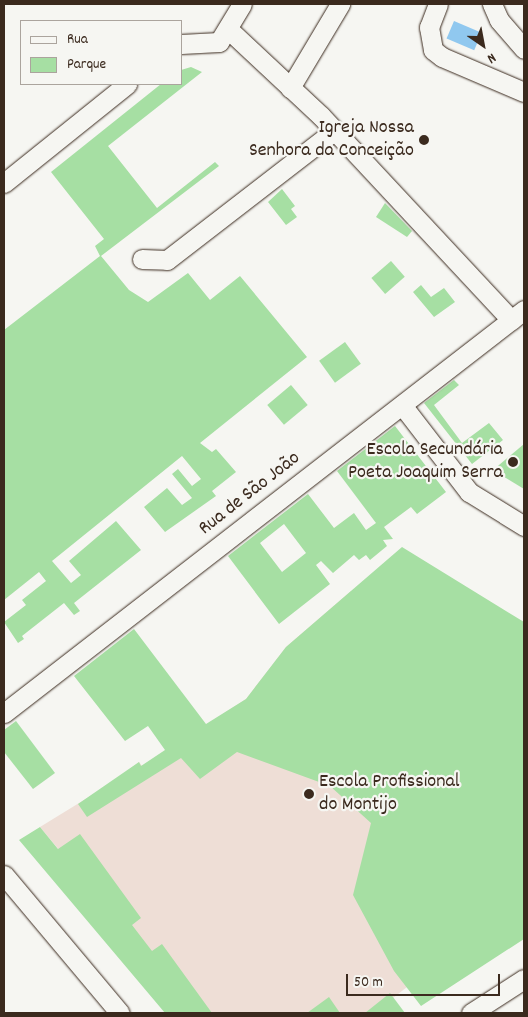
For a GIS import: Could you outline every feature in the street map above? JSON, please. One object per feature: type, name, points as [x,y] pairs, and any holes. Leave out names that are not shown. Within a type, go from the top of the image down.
[{"type":"street","points":[[182,44],[218,42],[228,30],[242,4]]},
{"type":"street","points":[[290,88],[340,4]]},
{"type":"street","points":[[492,4],[499,20],[524,49]]},
{"type":"street","points":[[435,8],[429,27],[433,50],[442,57],[524,92]]},
{"type":"street","points":[[228,30],[334,131],[518,315]]},
{"type":"street","points":[[4,183],[126,85]]},
{"type":"street","points":[[142,259],[167,260],[334,131]]},
{"type":"street","name":"Rua de São João","points":[[4,713],[518,315]]},
{"type":"street","points":[[402,405],[469,492],[524,526]]},
{"type":"street","points":[[4,875],[120,1013]]},
{"type":"street","points":[[471,1013],[524,979]]},
{"type":"shaded area","name":"Escola Profissional do Montijo","points":[[351,591],[407,987],[374,1013],[195,1013],[40,827],[110,784],[139,762],[142,766],[246,699],[286,647]]},
{"type":"green space","points":[[191,67],[202,72],[108,146],[157,208],[215,162],[219,166],[101,256],[129,290],[148,302],[188,273],[210,300],[240,276],[307,357],[200,443],[212,452],[216,449],[236,472],[212,491],[216,496],[165,532],[144,507],[167,488],[182,505],[192,498],[172,474],[178,469],[192,486],[201,479],[182,456],[52,561],[71,583],[81,575],[69,561],[116,521],[141,550],[74,603],[80,611],[74,615],[64,603],[22,636],[24,639],[18,643],[4,622],[26,605],[22,600],[46,581],[39,572],[4,600],[4,330],[100,256],[95,246],[104,239],[51,172],[160,85],[182,85],[182,70]]},
{"type":"green space","points":[[282,189],[295,206],[291,209],[297,217],[286,225],[268,202]]},
{"type":"green space","points":[[385,203],[412,231],[407,237],[376,217]]},
{"type":"green space","points":[[391,261],[405,277],[385,294],[371,278]]},
{"type":"green space","points":[[421,285],[431,297],[444,288],[455,302],[434,317],[413,292]]},
{"type":"green space","points":[[345,342],[361,364],[335,383],[319,361]]},
{"type":"green space","points":[[454,380],[459,385],[434,405],[462,443],[489,423],[503,440],[472,464],[424,403]]},
{"type":"green space","points":[[291,385],[308,405],[284,425],[267,405]]},
{"type":"green space","points":[[395,426],[446,492],[417,514],[411,507],[384,527],[393,539],[383,540],[387,546],[370,560],[366,555],[359,560],[354,555],[333,573],[321,561],[316,565],[330,584],[279,624],[228,556],[308,494],[334,528],[354,513],[366,530],[376,523],[337,471]],"holes":[[[284,524],[306,553],[282,572],[260,543]]]},
{"type":"green space","name":"Escola Secundária Poeta Joaquim Serra","points":[[524,444],[524,489],[493,470]]},
{"type":"green space","points":[[402,547],[524,622],[524,939],[421,1006],[394,971],[353,895],[371,823],[330,786],[237,752],[200,779],[181,758],[87,817],[78,804],[139,762],[141,766],[165,750],[148,726],[125,741],[74,676],[134,629],[206,724],[246,699],[286,647]]},
{"type":"green space","points":[[16,721],[55,773],[33,789],[4,752],[4,730]]},
{"type":"green space","points":[[40,827],[58,849],[80,834],[141,918],[132,925],[152,951],[162,944],[212,1013],[165,1013],[19,840]]},
{"type":"green space","points":[[390,993],[405,1013],[365,1013]]},
{"type":"green space","points":[[329,997],[340,1013],[307,1013]]},
{"type":"water","points":[[454,21],[482,33],[474,50],[447,38]]},
{"type":"place","name":"Igreja Nossa Senhora da Conceição","points":[[424,140]]},
{"type":"place","name":"Escola Secundária Poeta Joaquim Serra","points":[[513,462]]},
{"type":"place","name":"Escola Profissional do Montijo","points":[[309,794]]}]
